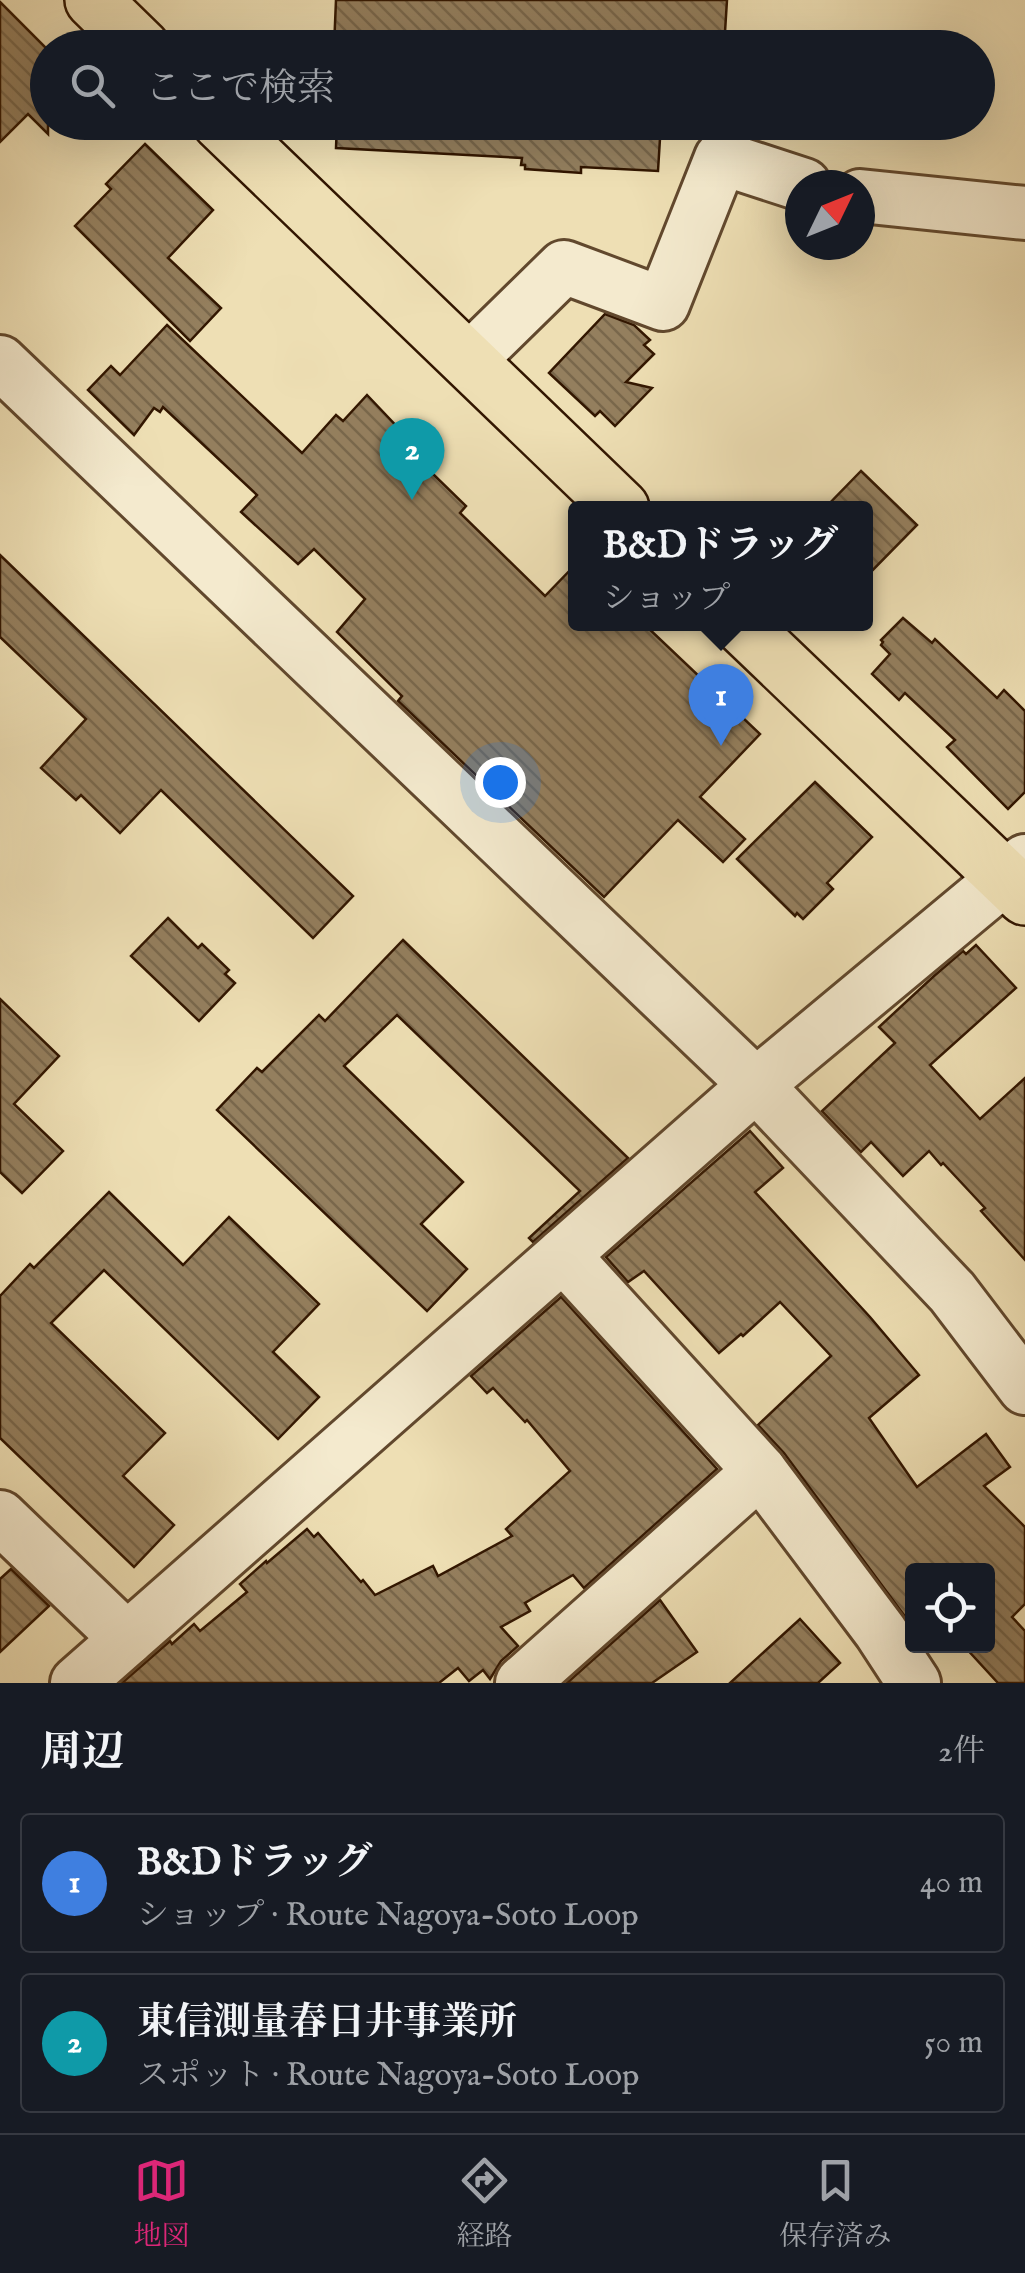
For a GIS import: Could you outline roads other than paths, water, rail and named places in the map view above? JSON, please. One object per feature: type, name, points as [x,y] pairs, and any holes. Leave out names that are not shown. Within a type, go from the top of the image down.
[{"type":"main road","points":[[92,0],[123,30]]},
{"type":"main road","points":[[239,140],[614,501]]},
{"type":"main road","points":[[748,631],[1018,879]]},
{"type":"street","points":[[468,361],[564,267],[663,304],[721,158],[785,179]]},
{"type":"street","points":[[875,198],[1025,213]]},
{"type":"street","points":[[0,362],[756,1084],[952,1292],[1025,1388]]},
{"type":"street","points":[[78,1683],[756,1084],[1018,879]]},
{"type":"street","points":[[562,1255],[760,1471],[880,1631],[914,1683]]},
{"type":"street","points":[[526,1682],[760,1471]]},
{"type":"street","points":[[0,1517],[127,1639]]},
{"type":"place","name":"東信測量春日井事業所","points":[[412,500]]},
{"type":"place","name":"B&Dドラッグ","points":[[721,746]]}]
